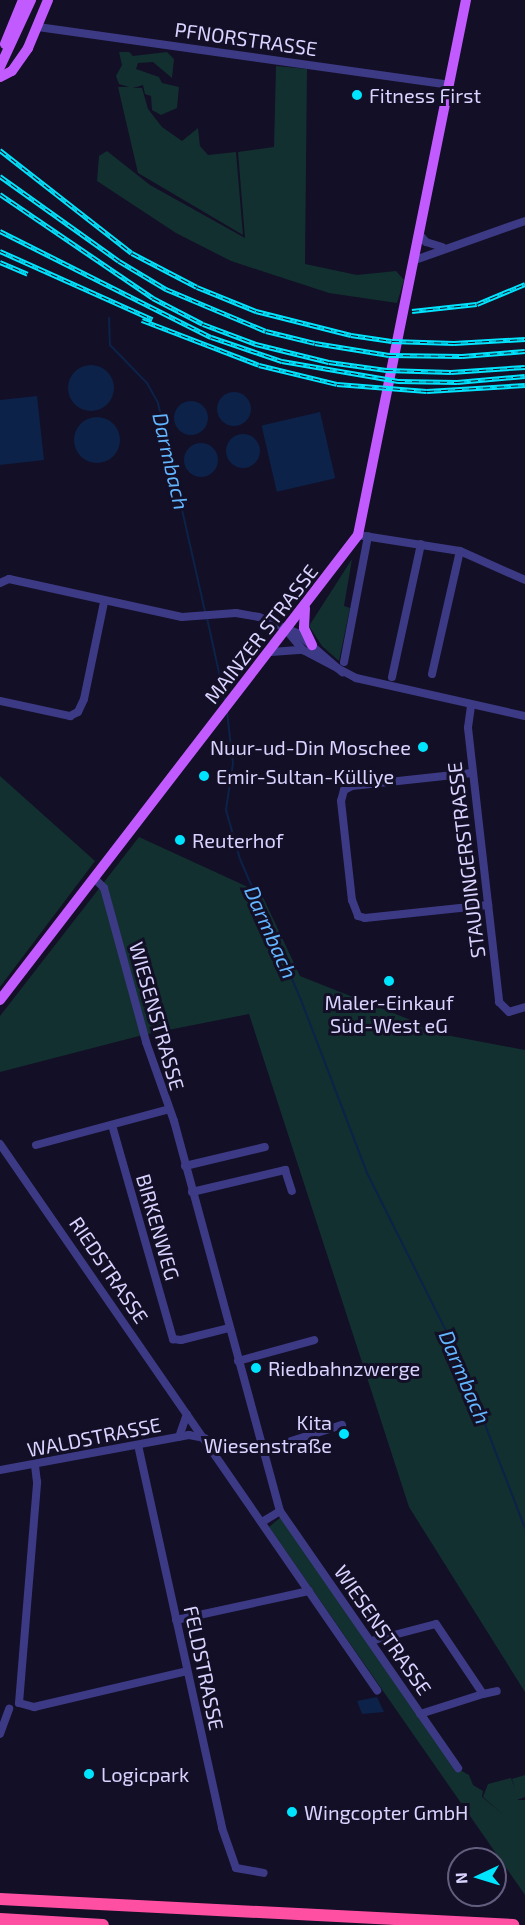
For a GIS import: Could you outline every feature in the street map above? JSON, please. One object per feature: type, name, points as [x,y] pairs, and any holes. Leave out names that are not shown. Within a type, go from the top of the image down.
[{"type":"highway","points":[[0,1899],[513,1925]]},
{"type":"highway","points":[[0,1919],[103,1925]]},
{"type":"main road","points":[[1,64],[1,52],[23,0]]},
{"type":"main road","points":[[1,64],[23,23],[31,0]]},
{"type":"main road","name":"MAINZER STRASSE","points":[[0,1000],[230,701],[363,535],[466,0]]},
{"type":"main road","points":[[0,77],[12,71],[38,27],[48,1]]},
{"type":"main road","points":[[23,23],[38,27]]},
{"type":"main road","points":[[305,607],[304,628],[308,647]]},
{"type":"street","name":"PFNORSTRASSE","points":[[38,27],[449,85]]},
{"type":"street","points":[[415,260],[442,247],[525,221]]},
{"type":"street","points":[[420,235],[426,242],[442,247]]},
{"type":"street","points":[[344,662],[363,535],[460,551],[525,580]]},
{"type":"street","points":[[392,676],[421,544]]},
{"type":"street","points":[[432,674],[460,551]]},
{"type":"street","points":[[0,583],[9,579],[104,602],[195,618],[246,614],[272,621],[342,672],[380,686],[525,716]]},
{"type":"street","points":[[0,700],[70,716],[78,712],[84,699],[104,602]]},
{"type":"street","points":[[271,652],[308,647]]},
{"type":"street","name":"STAUDINGERSTRASSE","points":[[471,705],[468,727],[472,773],[488,905],[504,1010],[525,1007]]},
{"type":"street","points":[[472,773],[352,786],[344,790],[341,801],[352,900],[358,916],[365,918],[488,905]]},
{"type":"street","name":"WIESENSTRASSE","points":[[94,878],[104,888],[169,1109],[280,1511],[458,1768]]},
{"type":"street","points":[[36,1145],[169,1109]]},
{"type":"street","name":"BIRKENWEG","points":[[112,1125],[173,1339],[181,1341],[229,1328]]},
{"type":"street","name":"RIEDSTRASSE","points":[[0,1145],[377,1690]]},
{"type":"street","points":[[185,1166],[265,1147]]},
{"type":"street","points":[[192,1192],[285,1170],[292,1191]]},
{"type":"street","points":[[238,1361],[314,1341]]},
{"type":"street","points":[[179,1437],[188,1414]]},
{"type":"street","points":[[263,1450],[342,1425]]},
{"type":"street","name":"WALDSTRASSE","points":[[0,1470],[35,1466],[179,1437],[193,1435],[205,1439]]},
{"type":"street","name":"FELDSTRASSE","points":[[138,1445],[222,1828],[236,1868],[264,1873]]},
{"type":"street","points":[[19,1703],[37,1482],[35,1466]]},
{"type":"street","points":[[262,1522],[280,1511]]},
{"type":"street","points":[[176,1620],[309,1591]]},
{"type":"street","points":[[371,1641],[436,1624],[483,1694]]},
{"type":"street","points":[[0,1734],[5,1709],[19,1703],[34,1707],[188,1671]]},
{"type":"street","points":[[420,1713],[497,1691]]},
{"type":"green space","points":[[119,52],[129,52],[133,56],[167,52],[174,59],[172,78],[153,62],[138,63],[136,69],[159,77],[162,83],[179,87],[177,108],[161,115],[152,110],[151,96],[145,94],[143,85],[133,88],[142,88],[148,109],[162,127],[182,141],[198,128],[200,146],[208,155],[236,152],[243,235],[138,173],[118,87],[129,87],[119,84],[116,76],[122,65]]},
{"type":"green space","points":[[276,66],[307,69],[305,264],[357,275],[396,271],[404,280],[397,303],[329,293],[231,261],[176,233],[97,181],[99,156],[107,151],[150,185],[245,238],[238,152],[274,147]]},
{"type":"green space","points":[[352,559],[344,606],[350,608],[339,661],[322,646],[309,626]]},
{"type":"green space","points":[[0,776],[95,861],[0,987]]},
{"type":"green space","points":[[139,837],[261,893],[300,976],[451,1036],[525,1050],[525,1692],[409,1507],[249,1014],[143,1035],[0,1072],[0,1016]]},
{"type":"green space","points":[[281,1517],[453,1766],[469,1775],[473,1785],[483,1791],[482,1797],[505,1816],[483,1797],[488,1784],[511,1778],[515,1789],[512,1779],[525,1775],[525,1797],[517,1800],[525,1800],[525,1895],[507,1869],[507,1847],[492,1847],[269,1527]]},
{"type":"water","points":[[91,365],[107,372],[114,388],[107,404],[91,411],[75,404],[68,388],[75,372]]},
{"type":"water","points":[[234,392],[246,397],[251,409],[246,421],[234,426],[222,421],[217,409],[222,397]]},
{"type":"water","points":[[37,396],[44,460],[0,465],[0,400]]},
{"type":"water","points":[[191,401],[203,406],[208,418],[203,430],[191,435],[179,430],[174,418],[179,406]]},
{"type":"water","points":[[320,412],[335,478],[277,492],[262,425]]},
{"type":"water","points":[[97,417],[113,424],[120,440],[113,456],[97,463],[81,456],[74,440],[81,424]]},
{"type":"water","points":[[243,434],[255,439],[260,451],[255,463],[243,468],[231,463],[226,451],[231,439]]},
{"type":"water","points":[[201,443],[213,448],[218,460],[213,472],[201,477],[189,472],[184,460],[189,448]]},
{"type":"water","points":[[377,1697],[384,1712],[362,1714],[357,1701]]},
{"type":"waterway","name":"Darmbach","points":[[109,318],[110,345],[147,383],[158,403],[205,612]]},
{"type":"waterway","name":"Darmbach","points":[[207,618],[225,700]]},
{"type":"waterway","name":"Darmbach","points":[[227,712],[233,763],[226,810],[240,859],[301,1000],[367,1173],[459,1357],[525,1528]]},
{"type":"railway","points":[[0,150],[132,253],[197,287],[256,311],[351,335],[392,341],[454,343],[525,339]]},
{"type":"railway","points":[[0,176],[119,261],[166,289],[266,331],[315,343],[389,355],[462,356],[525,351]]},
{"type":"railway","points":[[0,194],[153,298],[203,324],[256,344],[329,362],[386,370],[451,372],[525,367]]},
{"type":"railway","points":[[0,231],[211,337],[282,361],[398,381],[457,382],[525,376]]},
{"type":"railway","points":[[0,251],[152,319]]},
{"type":"railway","points":[[0,262],[28,274]]},
{"type":"railway","points":[[412,311],[477,304],[525,284]]},
{"type":"railway","points":[[142,320],[259,365],[337,384],[427,391],[525,385]]},
{"type":"place","name":"Fitness First","points":[[357,95]]},
{"type":"place","name":"Nuur-ud-Din Moschee","points":[[423,747]]},
{"type":"place","name":"Emir-Sultan-Külliye","points":[[204,776]]},
{"type":"place","name":"Reuterhof","points":[[180,840]]},
{"type":"place","name":"Maler-Einkauf Süd-West eG","points":[[389,981]]},
{"type":"place","name":"Riedbahnzwerge","points":[[256,1368]]},
{"type":"place","name":"Kita Wiesenstraße","points":[[344,1434]]},
{"type":"place","name":"Logicpark","points":[[89,1774]]},
{"type":"place","name":"Wingcopter GmbH","points":[[292,1812]]}]
